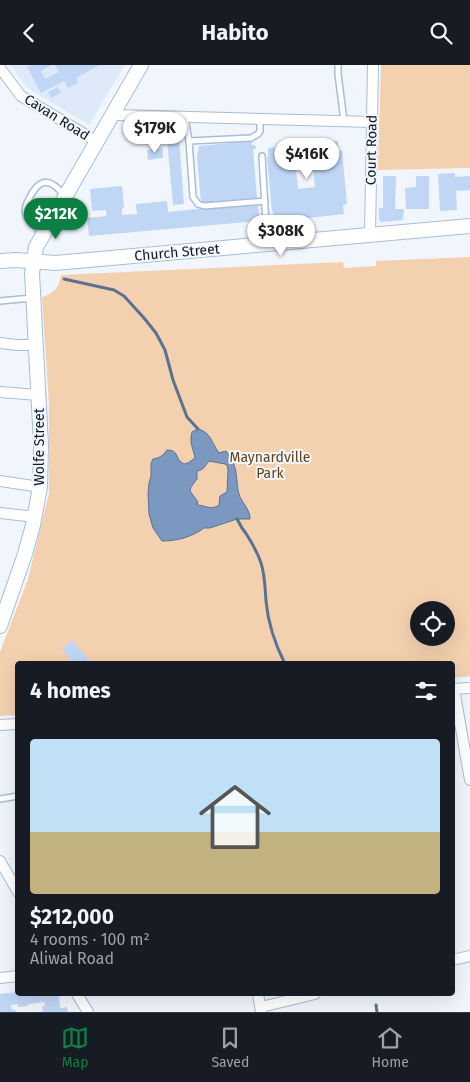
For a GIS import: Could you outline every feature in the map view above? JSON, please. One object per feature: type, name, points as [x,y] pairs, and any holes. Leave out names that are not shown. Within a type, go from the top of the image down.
[{"type":"street","name":"Wolfe Street","points":[[0,626],[25,554],[35,517],[40,487],[41,445],[32,298],[32,273],[36,247],[141,65]]},
{"type":"street","name":"Court Road","points":[[370,234],[373,65]]},
{"type":"street","name":"Cavan Road","points":[[0,68],[21,96],[96,141]]},
{"type":"street","points":[[112,113],[116,115],[372,122]]},
{"type":"street","name":"Church Street","points":[[0,261],[64,263],[470,226]]},
{"type":"street","points":[[0,343],[35,345]]},
{"type":"street","points":[[0,392],[38,395]]},
{"type":"street","points":[[0,481],[40,487]]},
{"type":"street","points":[[0,513],[35,517]]},
{"type":"street","points":[[455,689],[470,688]]},
{"type":"street","points":[[455,700],[470,780]]},
{"type":"street","points":[[0,725],[15,724]]},
{"type":"street","points":[[2,868],[15,887]]},
{"type":"street","points":[[455,959],[470,956]]},
{"type":"street","points":[[0,978],[15,976]]},
{"type":"street","points":[[78,996],[88,1012]]},
{"type":"street","points":[[258,996],[261,1009],[308,996]]},
{"type":"lane","points":[[338,65],[344,121]]},
{"type":"lane","points":[[185,117],[194,197],[198,204],[204,206],[265,201]]},
{"type":"lane","points":[[189,141],[251,137],[260,131],[260,119]]},
{"type":"lane","points":[[262,157],[267,244]]},
{"type":"lane","points":[[43,232],[31,223],[26,214],[26,204],[31,193],[36,186],[43,182],[50,183],[65,195]]},
{"type":"lane","points":[[0,301],[32,298]]},
{"type":"lane","points":[[0,799],[15,796]]},
{"type":"shaded area","points":[[10,65],[125,65],[89,125],[26,87]]},
{"type":"green space","points":[[381,65],[470,65],[470,168],[378,170]]},
{"type":"green space","name":"Maynardville Park","points":[[470,257],[470,676],[455,678],[455,661],[15,661],[15,715],[0,716],[0,652],[28,579],[49,493],[49,404],[42,297],[50,294],[55,289],[61,275],[343,262],[344,268],[376,266],[376,261]]},
{"type":"water","points":[[198,429],[206,433],[219,453],[226,451],[231,458],[240,497],[248,510],[250,519],[237,519],[210,528],[204,528],[184,538],[162,541],[153,528],[149,514],[148,494],[151,463],[153,459],[161,456],[167,450],[174,451],[179,460],[184,464],[195,458],[191,442],[192,432]],"holes":[[[209,461],[225,464],[228,470],[227,492],[220,496],[219,505],[211,508],[197,505],[198,502],[190,491],[197,479],[197,471],[203,469]]]},
{"type":"building","points":[[31,65],[52,65],[41,71],[45,79],[59,72],[55,65],[100,65],[76,78],[78,83],[68,88],[64,81],[41,93],[27,67]]},
{"type":"building","points":[[58,87],[61,93],[51,98],[48,92]]},
{"type":"building","points":[[179,138],[184,204],[173,205],[167,139]]},
{"type":"building","points":[[252,141],[252,145],[255,145],[256,149],[253,149],[257,198],[201,203],[197,157],[199,146]]},
{"type":"building","points":[[338,141],[338,151],[342,150],[347,204],[343,205],[344,214],[283,221],[283,219],[274,220],[267,157],[268,148],[276,147],[276,145]],"holes":[[[313,167],[315,187],[298,189],[296,169]]]},
{"type":"building","points":[[163,148],[163,158],[148,160],[147,150]]},
{"type":"building","points":[[455,173],[455,177],[470,176],[470,190],[456,191],[457,210],[440,211],[438,174]]},
{"type":"building","points":[[383,176],[396,176],[395,209],[404,209],[403,220],[382,222],[379,220],[379,208],[383,208]]},
{"type":"building","points":[[416,176],[429,176],[429,209],[406,209],[405,188],[416,187]]},
{"type":"building","points":[[122,186],[124,208],[122,208],[122,215],[137,214],[136,204],[167,201],[168,212],[254,203],[254,205],[258,204],[260,221],[89,236],[87,218],[106,216],[106,210],[92,211],[90,189]]},
{"type":"building","points":[[72,640],[90,661],[72,661],[62,649]]},
{"type":"building","points":[[15,992],[15,996],[59,996],[60,1008],[67,1007],[68,1012],[43,1012],[42,1006],[45,1006],[44,1002],[18,1007],[18,1004],[11,1005],[12,1010],[16,1012],[0,1012],[0,994]]},
{"type":"waterway","points":[[64,279],[114,290],[124,296],[144,318],[156,333],[165,350],[173,380],[187,417],[198,429]]},
{"type":"waterway","points":[[237,519],[253,545],[261,563],[270,625],[284,661]]},
{"type":"waterway","points":[[376,1005],[377,1012]]}]
